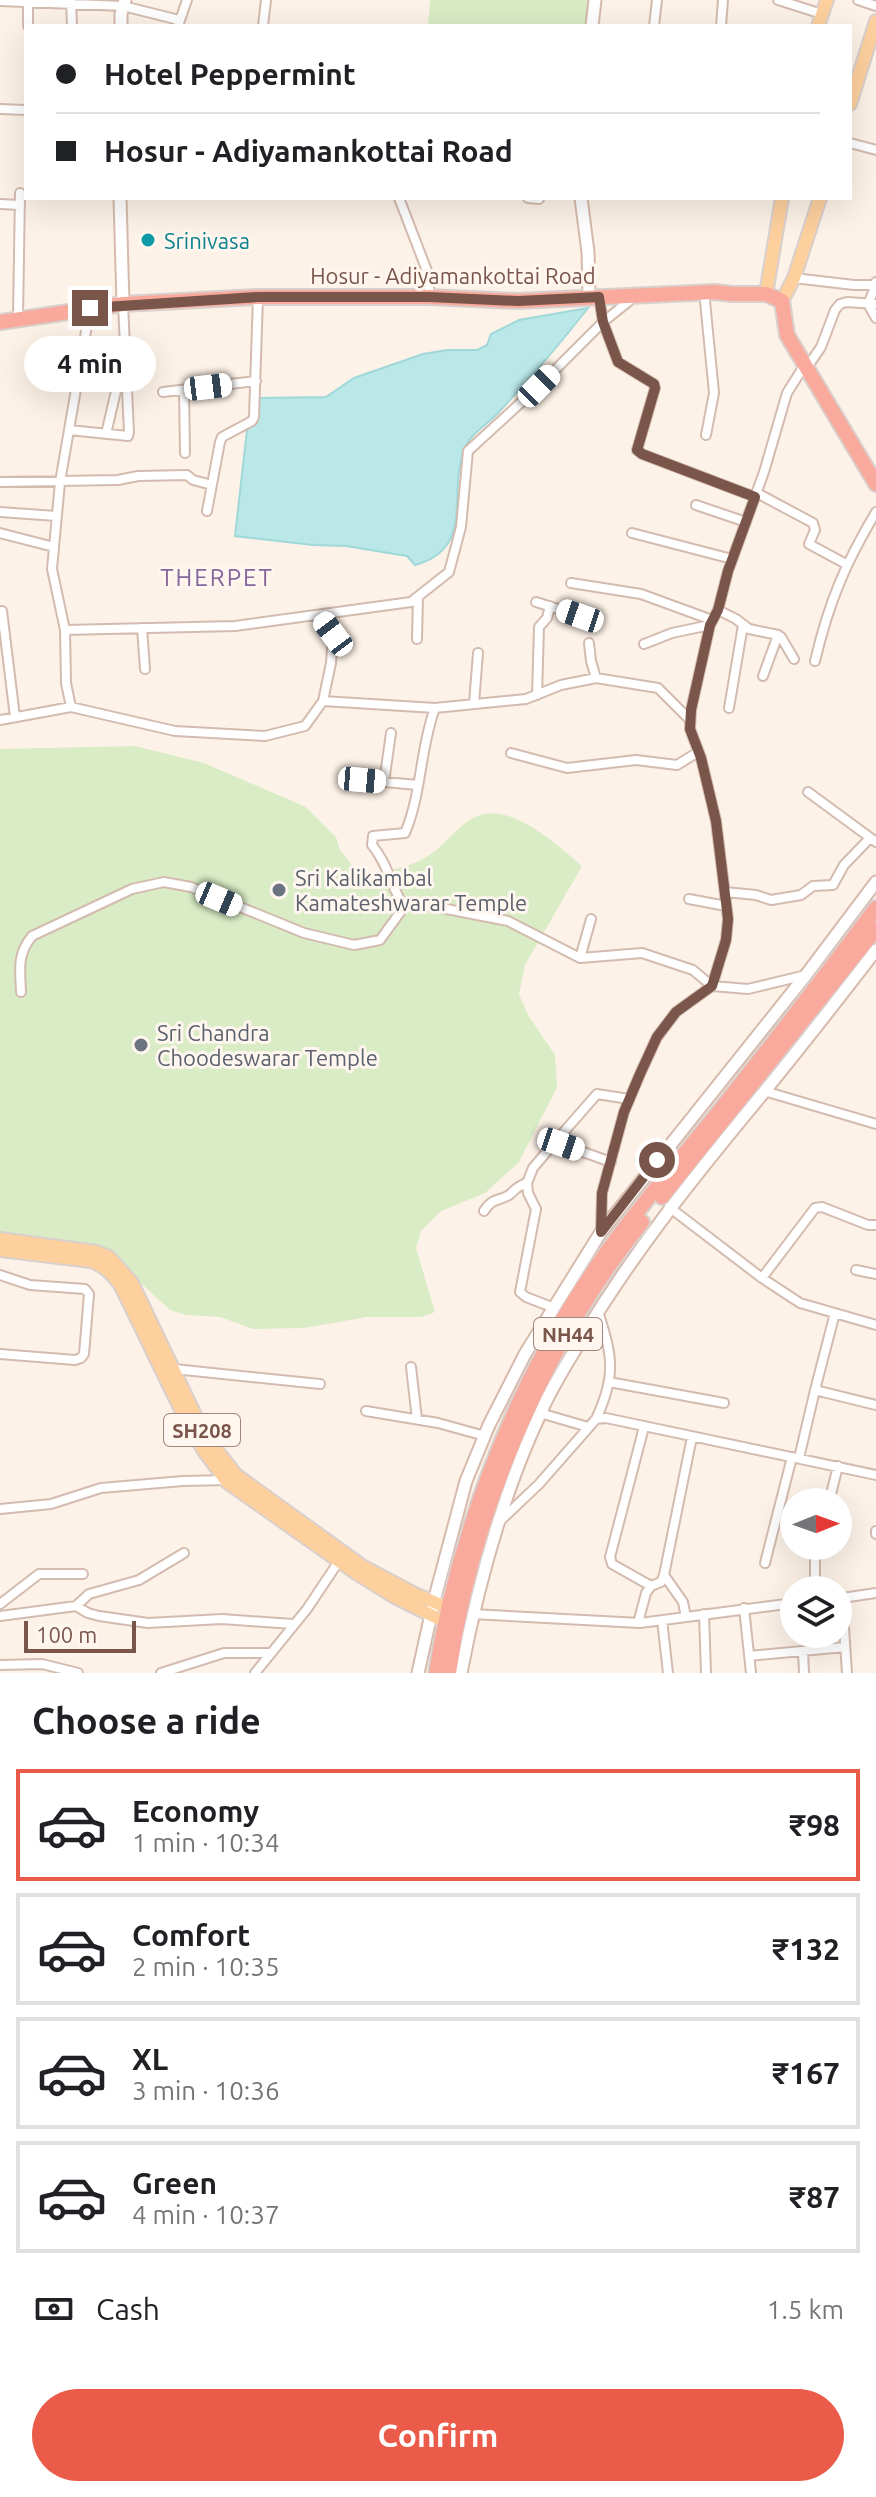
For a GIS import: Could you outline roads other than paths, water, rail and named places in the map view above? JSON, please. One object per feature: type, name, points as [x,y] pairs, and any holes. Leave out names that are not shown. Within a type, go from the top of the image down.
[{"type":"highway","name":"Hosur - Adiyamankottai Road","points":[[0,322],[123,304],[258,297],[429,297],[518,301],[638,294],[710,296],[732,286],[767,289]]},
{"type":"highway","points":[[767,289],[784,297],[787,335],[876,484]]},
{"type":"highway","name":"NH44","points":[[436,1673],[466,1543],[492,1468],[548,1344],[608,1249],[738,1088],[876,908]]},
{"type":"highway","name":"NH44","points":[[449,1673],[460,1604],[486,1519],[532,1400],[550,1364],[603,1274],[635,1230],[876,929]]},
{"type":"main road","points":[[820,20],[827,0]]},
{"type":"main road","points":[[852,98],[876,21]]},
{"type":"main road","points":[[767,289],[782,200]]},
{"type":"main road","points":[[784,297],[794,278],[819,200]]},
{"type":"main road","name":"SH208","points":[[0,1239],[96,1252],[109,1257],[132,1283],[204,1434],[232,1479],[362,1566],[434,1601],[447,1615]]},
{"type":"main road","name":"SH208","points":[[0,1250],[102,1265],[121,1286],[197,1439],[232,1479],[339,1561],[393,1596],[430,1615],[447,1615]]},
{"type":"street","points":[[4,1],[124,3],[179,23],[187,0]]},
{"type":"street","points":[[263,24],[266,0]]},
{"type":"street","points":[[592,24],[595,0]]},
{"type":"street","points":[[654,24],[657,0]]},
{"type":"street","points":[[721,24],[723,0]]},
{"type":"street","points":[[778,0],[820,20]]},
{"type":"street","points":[[858,0],[876,6]]},
{"type":"street","points":[[71,2],[72,24]]},
{"type":"street","points":[[28,3],[28,24]]},
{"type":"street","points":[[121,24],[124,3]]},
{"type":"street","points":[[0,109],[24,110]]},
{"type":"street","points":[[852,144],[876,150]]},
{"type":"street","points":[[18,318],[20,193]]},
{"type":"street","points":[[69,430],[124,436],[128,436],[129,432],[120,200]]},
{"type":"street","points":[[400,200],[429,276],[429,297]]},
{"type":"street","points":[[581,200],[594,297],[618,362],[654,384],[655,388],[637,450],[756,495],[813,523],[815,530],[809,544],[846,564]]},
{"type":"street","points":[[0,204],[20,205]]},
{"type":"street","points":[[794,278],[854,285],[876,283],[872,304],[876,318]]},
{"type":"street","points":[[65,630],[235,626],[411,602],[449,572],[461,527],[468,451],[603,322],[638,294]]},
{"type":"street","points":[[706,435],[714,393],[710,296]]},
{"type":"street","points":[[207,511],[222,437],[254,417],[258,297]]},
{"type":"street","points":[[601,1232],[602,1193],[629,1099],[657,1037],[676,1012],[712,986],[726,940],[725,892],[716,821],[690,729],[711,623],[756,495],[787,393],[821,347],[840,304],[872,304]]},
{"type":"street","points":[[71,707],[66,683],[65,630],[52,569],[60,482],[90,308]]},
{"type":"street","points":[[106,434],[126,349]]},
{"type":"street","points":[[163,392],[256,381]]},
{"type":"street","points":[[184,390],[185,453]]},
{"type":"street","points":[[0,482],[118,480],[138,476],[187,475],[193,480],[212,485]]},
{"type":"street","points":[[696,505],[746,522]]},
{"type":"street","points":[[0,512],[56,516]]},
{"type":"street","points":[[815,661],[825,619],[846,564],[876,512]]},
{"type":"street","points":[[0,533],[54,547]]},
{"type":"street","points":[[632,533],[732,559]]},
{"type":"street","points":[[571,583],[641,594],[711,623]]},
{"type":"street","points":[[417,639],[418,597]]},
{"type":"street","points":[[536,602],[580,616]]},
{"type":"street","points":[[537,695],[539,627],[547,618],[550,606]]},
{"type":"street","points":[[718,610],[749,629],[778,635],[794,659]]},
{"type":"street","points":[[2,611],[3,640],[15,717]]},
{"type":"street","points":[[0,720],[71,707],[175,731],[265,736],[305,726],[323,701],[331,663],[333,634],[318,615]]},
{"type":"street","points":[[644,644],[711,623]]},
{"type":"street","points":[[729,708],[743,625]]},
{"type":"street","points":[[142,628],[145,669]]},
{"type":"street","points":[[763,676],[778,635]]},
{"type":"street","points":[[589,643],[596,678]]},
{"type":"street","points":[[474,703],[478,653]]},
{"type":"street","points":[[323,701],[435,708],[526,699],[561,685],[596,678],[658,688],[690,720]]},
{"type":"street","points":[[0,684],[10,683]]},
{"type":"street","points":[[404,907],[383,858],[372,845],[373,836],[405,833],[416,802],[435,708]]},
{"type":"street","points":[[384,782],[391,733]]},
{"type":"street","points":[[511,753],[567,768],[636,760],[677,765],[698,752]]},
{"type":"street","points":[[362,780],[418,785]]},
{"type":"street","points":[[725,892],[771,900],[801,895],[813,886],[833,885],[844,865],[873,840],[808,792]]},
{"type":"street","points":[[21,992],[20,961],[23,947],[32,936],[132,889],[164,882],[191,887],[304,933],[354,945],[380,940],[404,907],[416,903],[508,921],[580,958],[642,953],[693,970],[712,986],[748,989],[806,975]]},
{"type":"street","points":[[418,1673],[430,1615],[466,1481],[525,1354],[601,1232],[806,975],[876,882]]},
{"type":"street","points":[[689,899],[726,906]]},
{"type":"street","points":[[580,958],[591,919]]},
{"type":"street","points":[[461,1673],[472,1614],[498,1524],[540,1413],[558,1377],[669,1207],[876,950]]},
{"type":"street","points":[[764,1091],[876,1124]]},
{"type":"street","points":[[554,1308],[520,1292],[536,1209],[527,1183],[533,1168],[597,1094],[629,1099]]},
{"type":"street","points":[[555,1142],[611,1162]]},
{"type":"street","points":[[484,1211],[494,1199],[508,1195],[514,1188],[527,1183]]},
{"type":"street","points":[[669,1207],[800,1303],[876,1325]]},
{"type":"street","points":[[762,1278],[815,1208],[822,1207],[868,1225],[876,1225]]},
{"type":"street","points":[[856,1270],[876,1274]]},
{"type":"street","points":[[0,1275],[30,1285],[85,1289],[89,1294],[84,1354],[81,1358],[0,1354]]},
{"type":"street","points":[[498,1524],[539,1484],[596,1419],[609,1382],[609,1343],[598,1312]]},
{"type":"street","points":[[765,1563],[835,1313]]},
{"type":"street","points":[[411,1367],[417,1419]]},
{"type":"street","points":[[174,1369],[320,1384]]},
{"type":"street","points":[[609,1382],[724,1403]]},
{"type":"street","points":[[815,1390],[876,1405]]},
{"type":"street","points":[[366,1411],[417,1419],[485,1436]]},
{"type":"street","points":[[540,1413],[588,1427]]},
{"type":"street","points":[[596,1419],[606,1418],[876,1475]]},
{"type":"street","points":[[644,1427],[610,1557],[612,1564],[651,1586]]},
{"type":"street","points":[[638,1623],[646,1593],[651,1586],[661,1582],[664,1575],[692,1437]]},
{"type":"street","points":[[832,1488],[838,1466]]},
{"type":"street","points":[[0,1509],[51,1504],[101,1488],[232,1479]]},
{"type":"street","points":[[76,1606],[89,1594],[139,1580],[184,1553]]},
{"type":"street","points":[[255,1673],[307,1609],[339,1561]]},
{"type":"street","points":[[0,1604],[39,1574],[83,1574]]},
{"type":"street","points":[[664,1575],[683,1602],[686,1617]]},
{"type":"street","points":[[852,1596],[876,1593]]},
{"type":"street","points":[[472,1614],[638,1623],[780,1604]]},
{"type":"street","points":[[0,1616],[76,1606],[99,1616],[148,1623],[222,1619],[293,1624]]},
{"type":"street","points":[[744,1608],[751,1673]]},
{"type":"street","points":[[704,1614],[706,1673]]},
{"type":"street","points":[[662,1620],[668,1673]]},
{"type":"street","points":[[749,1656],[834,1648]]},
{"type":"street","points":[[845,1648],[847,1673]]},
{"type":"street","points":[[803,1651],[804,1673]]},
{"type":"street","points":[[161,1673],[224,1653],[269,1653]]},
{"type":"street","points":[[0,1665],[42,1664],[78,1673]]},
{"type":"water","points":[[588,308],[520,389],[468,442],[460,463],[453,531],[447,545],[434,557],[415,565],[407,556],[346,546],[235,536],[247,430],[259,398],[326,397],[354,378],[423,354],[477,350],[487,345],[491,334],[519,320]]},
{"type":"place","name":"Srinivasa","points":[[148,240]]},
{"type":"place","name":"Sri Kalikambal Kamateshwarar Temple","points":[[279,890]]},
{"type":"place","name":"Sri Chandra Choodeswarar Temple","points":[[141,1045]]},
{"type":"district","name":"THERPET","points":[[217,577]]}]
